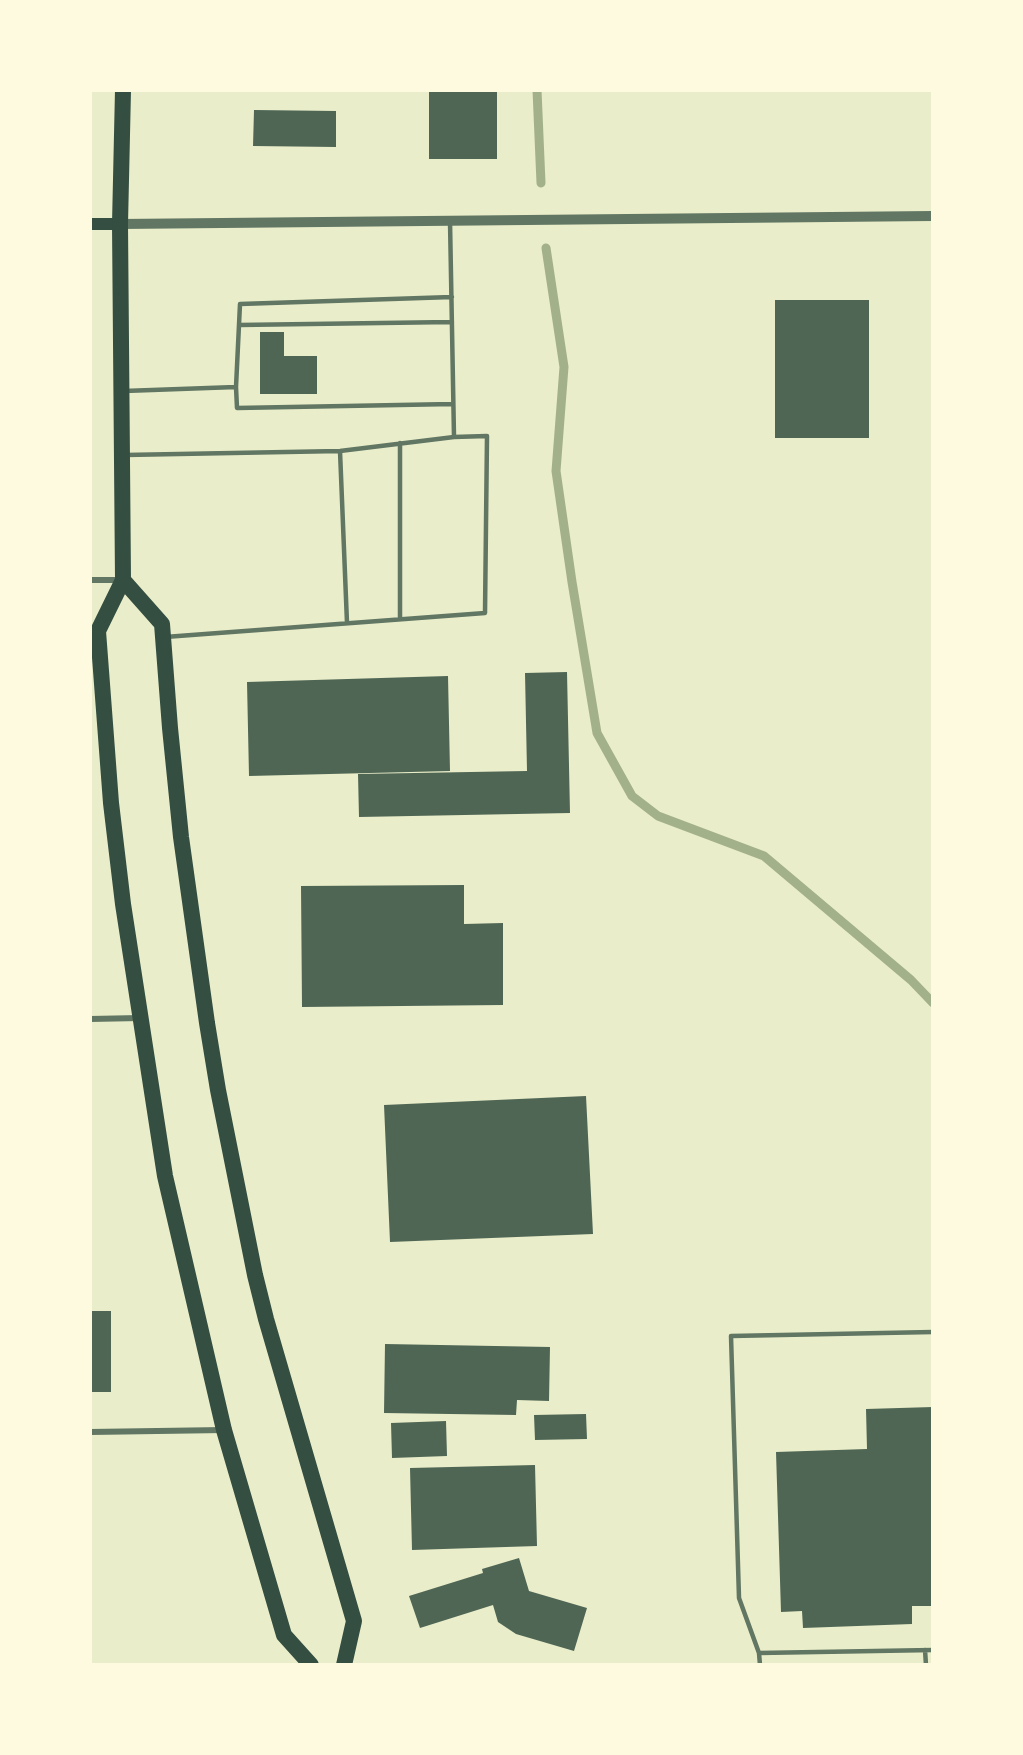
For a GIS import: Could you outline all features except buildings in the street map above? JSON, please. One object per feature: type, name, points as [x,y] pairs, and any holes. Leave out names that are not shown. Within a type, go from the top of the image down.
[{"type":"highway","points":[[123,90],[120,224],[123,580],[98,631],[111,803],[123,904],[165,1176],[225,1430],[284,1635],[311,1665]]},
{"type":"highway","points":[[123,580],[162,624],[181,837],[207,1023],[231,1158],[266,1319],[354,1621],[344,1665]]},
{"type":"main road","points":[[90,224],[120,224]]},
{"type":"street","points":[[120,224],[933,216]]},
{"type":"street","points":[[90,580],[123,580]]},
{"type":"street","points":[[90,1019],[140,1018]]},
{"type":"street","points":[[90,1432],[225,1430]]},
{"type":"lane","points":[[450,221],[454,437]]},
{"type":"lane","points":[[452,297],[240,304],[236,387],[237,408],[453,404]]},
{"type":"lane","points":[[239,325],[452,322]]},
{"type":"lane","points":[[122,391],[236,387]]},
{"type":"lane","points":[[122,455],[340,451],[487,435],[485,613],[163,637]]},
{"type":"lane","points":[[400,443],[400,619]]},
{"type":"lane","points":[[340,451],[347,623]]},
{"type":"lane","points":[[760,1665],[759,1653],[739,1598],[731,1336],[933,1332]]},
{"type":"lane","points":[[925,1650],[926,1665]]},
{"type":"lane","points":[[759,1653],[933,1650]]},
{"type":"waterway","points":[[537,90],[541,183]]},
{"type":"waterway","points":[[546,248],[564,367],[556,471],[597,733],[632,796],[658,816],[764,856],[911,980],[933,1003]]}]
